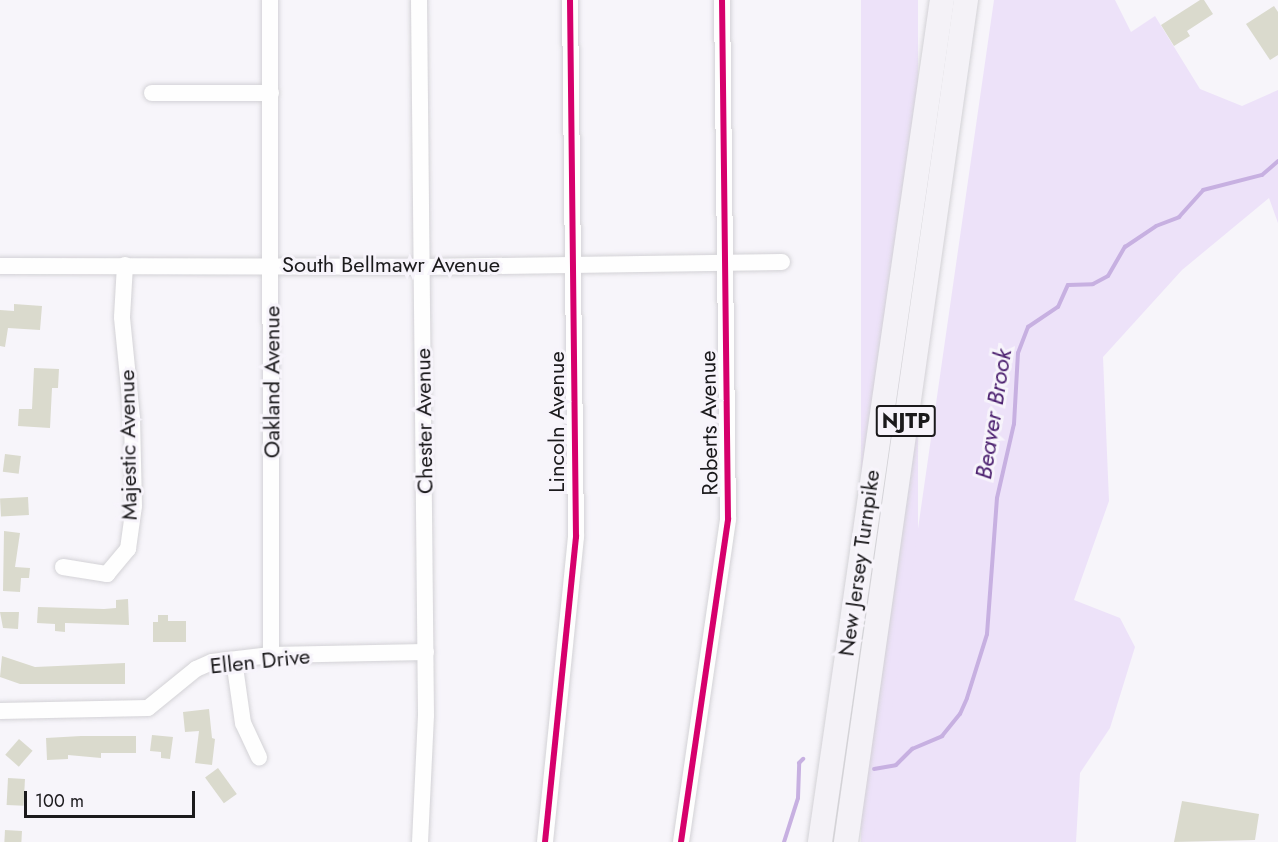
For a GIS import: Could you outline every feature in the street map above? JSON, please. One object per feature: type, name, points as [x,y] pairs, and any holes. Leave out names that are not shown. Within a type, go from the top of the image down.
[{"type":"highway","name":"New Jersey Turnpike","points":[[820,840],[942,0]]},
{"type":"highway","name":"New Jersey Turnpike","points":[[846,842],[966,0]]},
{"type":"street","name":"Oakland Avenue","points":[[270,0],[273,265],[271,655]]},
{"type":"street","name":"Chester Avenue","points":[[419,0],[426,652],[420,842]]},
{"type":"street","name":"Lincoln Avenue","points":[[545,842],[576,537],[570,0]]},
{"type":"street","name":"Roberts Avenue","points":[[681,842],[728,519],[722,0]]},
{"type":"street","points":[[152,93],[271,93]]},
{"type":"street","name":"South Bellmawr Avenue","points":[[0,266],[422,267],[782,262]]},
{"type":"street","name":"Majestic Avenue","points":[[63,567],[107,574],[128,549],[134,506],[122,317],[125,265]]},
{"type":"street","name":"Ellen Drive","points":[[0,711],[148,708],[196,669],[212,662],[271,655],[426,652]]},
{"type":"street","points":[[234,660],[243,723],[259,758]]},
{"type":"shaded area","points":[[861,0],[918,0],[918,842],[861,842]]},
{"type":"shaded area","points":[[994,0],[1115,0],[1131,32],[1155,16],[1200,89],[1242,106],[1278,90],[1278,223],[1269,198],[1182,270],[1103,357],[1109,501],[1074,600],[1120,618],[1135,647],[1110,728],[1080,773],[1076,842],[873,842]]},
{"type":"building","points":[[1200,0],[1204,0],[1213,14],[1187,31],[1190,36],[1174,46],[1161,25]]},
{"type":"building","points":[[1274,6],[1278,12],[1278,55],[1270,60],[1246,24]]},
{"type":"building","points":[[14,304],[42,306],[40,330],[8,328],[5,347],[0,346],[0,310],[14,311]]},
{"type":"building","points":[[34,368],[59,369],[58,388],[52,388],[50,428],[18,426],[19,409],[32,409]]},
{"type":"building","points":[[5,454],[21,456],[19,474],[3,472]]},
{"type":"building","points":[[28,497],[29,515],[1,516],[0,498]]},
{"type":"building","points":[[4,531],[20,533],[15,567],[30,568],[29,578],[21,578],[20,592],[3,591]]},
{"type":"building","points":[[128,599],[129,625],[65,623],[65,632],[55,631],[55,624],[37,623],[38,607],[116,608],[116,600]]},
{"type":"building","points":[[0,612],[19,612],[18,629],[3,628]]},
{"type":"building","points":[[158,615],[168,615],[168,621],[186,621],[186,642],[153,642],[153,622],[158,622]]},
{"type":"building","points":[[2,656],[35,667],[125,663],[125,684],[20,684],[0,677]]},
{"type":"building","points":[[209,709],[212,738],[215,739],[212,765],[195,763],[199,731],[185,732],[183,712]]},
{"type":"building","points":[[152,735],[173,737],[170,759],[161,758],[161,752],[150,751]]},
{"type":"building","points":[[136,736],[136,753],[101,753],[101,758],[68,755],[68,759],[47,760],[46,738]]},
{"type":"building","points":[[19,739],[33,751],[19,767],[5,755]]},
{"type":"building","points":[[218,768],[237,794],[224,803],[205,777]]},
{"type":"building","points":[[8,778],[25,779],[24,806],[7,805]]},
{"type":"building","points":[[1182,801],[1259,814],[1255,840],[1174,842]]},
{"type":"building","points":[[5,830],[22,831],[21,842],[4,842]]},
{"type":"waterway","name":"Beaver Brook","points":[[874,769],[896,765],[912,749],[942,736],[960,714],[967,698],[987,634],[997,498],[1014,424],[1018,353],[1028,327],[1058,307],[1068,285],[1093,284],[1108,276],[1125,247],[1156,226],[1179,217],[1203,190],[1262,175],[1278,161]]},
{"type":"waterway","name":"Beaver Brook","points":[[784,842],[798,798],[799,763],[803,759]]},
{"type":"cycle path","points":[[545,842],[576,537],[570,0]]},
{"type":"cycle path","points":[[681,842],[728,519],[722,0]]}]
